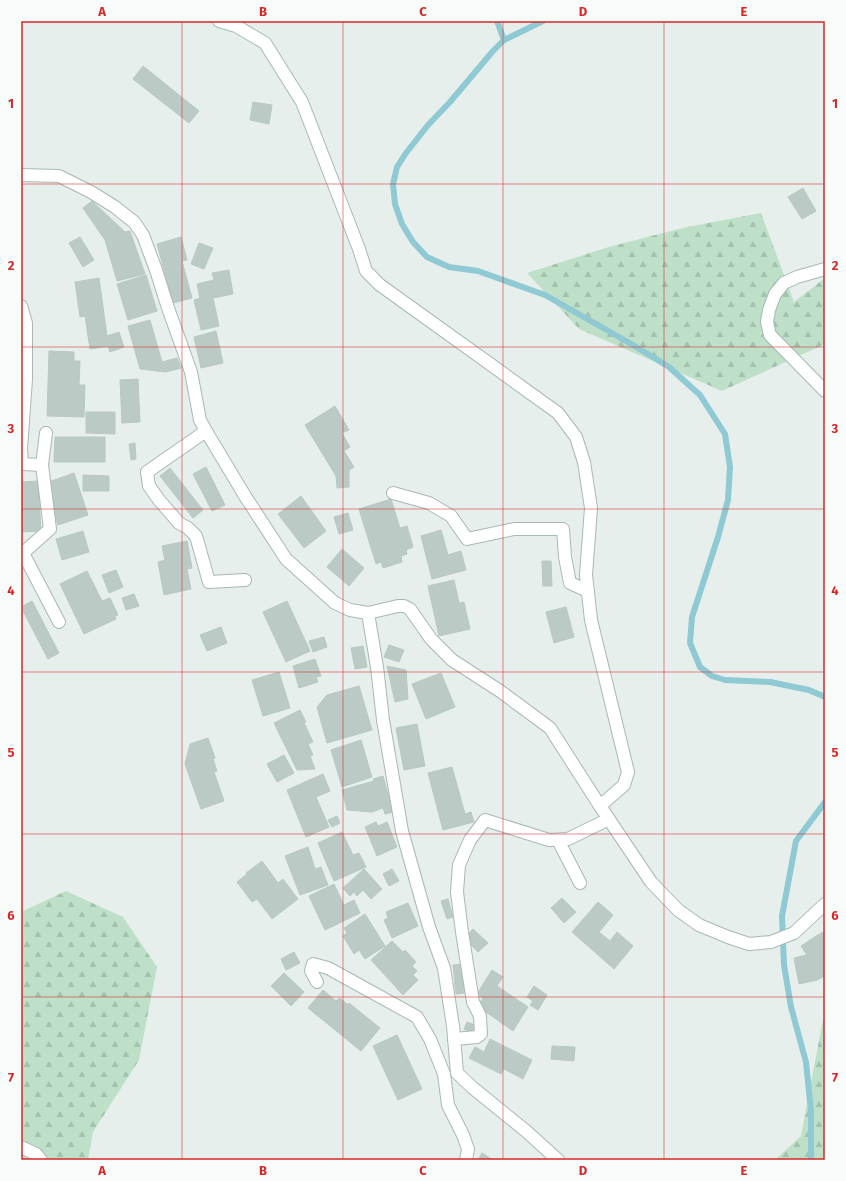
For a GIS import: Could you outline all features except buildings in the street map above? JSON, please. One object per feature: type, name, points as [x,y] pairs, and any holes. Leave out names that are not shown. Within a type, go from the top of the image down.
[{"type":"street","points":[[219,21],[236,26],[265,43],[302,102],[359,249],[366,272],[380,285],[558,413],[576,437],[584,462],[591,508],[586,575],[591,620],[628,772],[624,785],[600,806]]},
{"type":"street","points":[[21,175],[59,176],[91,192],[115,207],[134,222],[143,236],[191,372],[200,420],[245,496],[286,559],[335,603],[350,610],[368,613],[398,606],[410,608],[431,639],[452,660],[550,728],[608,819],[651,882],[678,910],[699,925],[728,938],[749,944],[771,942],[794,933],[825,904]]},
{"type":"street","points":[[825,269],[796,277],[784,283],[775,294],[769,310],[767,322],[770,335],[825,391]]},
{"type":"street","points":[[21,306],[26,323],[26,372],[21,449],[22,464],[42,465]]},
{"type":"street","points":[[206,431],[147,472],[149,486],[179,523],[188,528],[196,536],[209,582],[245,580]]},
{"type":"street","points":[[46,433],[42,465],[50,529],[23,553],[59,622]]},
{"type":"street","points":[[393,493],[429,503],[450,516],[468,539],[514,529],[563,529],[565,557],[570,583],[588,590]]},
{"type":"street","points":[[368,613],[377,666],[383,720],[402,831],[429,927],[444,968],[454,1038],[457,1073],[558,1160]]},
{"type":"street","points":[[454,1038],[477,1037],[481,1034],[480,1016],[473,1002],[457,892],[460,865],[470,840],[485,820],[550,840],[558,840],[568,839],[608,819]]},
{"type":"street","points":[[558,840],[580,883]]},
{"type":"street","points":[[318,982],[311,971],[314,964],[328,968],[417,1017],[430,1040],[444,1074],[448,1104],[468,1148],[466,1160]]},
{"type":"street","points":[[444,1074],[457,1073]]},
{"type":"street","points":[[21,1147],[36,1154],[41,1160]]},
{"type":"green space","points":[[761,213],[794,302],[825,278],[825,344],[722,391],[579,329],[527,273],[612,246],[687,227]]},
{"type":"green space","points":[[66,891],[123,917],[157,967],[139,1060],[93,1132],[88,1160],[21,1160],[21,912]]},
{"type":"green space","points":[[825,1009],[825,1160],[775,1160],[801,1136]]},
{"type":"waterway","points":[[497,21],[504,40]]},
{"type":"waterway","points":[[543,21],[504,40],[428,125],[406,153],[397,167],[393,184],[395,204],[402,224],[413,242],[427,257],[449,267],[478,271],[545,295],[669,367],[700,395],[725,434],[730,467],[728,500],[718,537],[692,617],[690,643],[700,667],[712,676],[725,680],[770,682],[809,690],[825,697]]},
{"type":"waterway","points":[[811,1160],[811,1111],[806,1062],[791,1007],[784,965],[782,916],[796,841],[825,802]]}]
